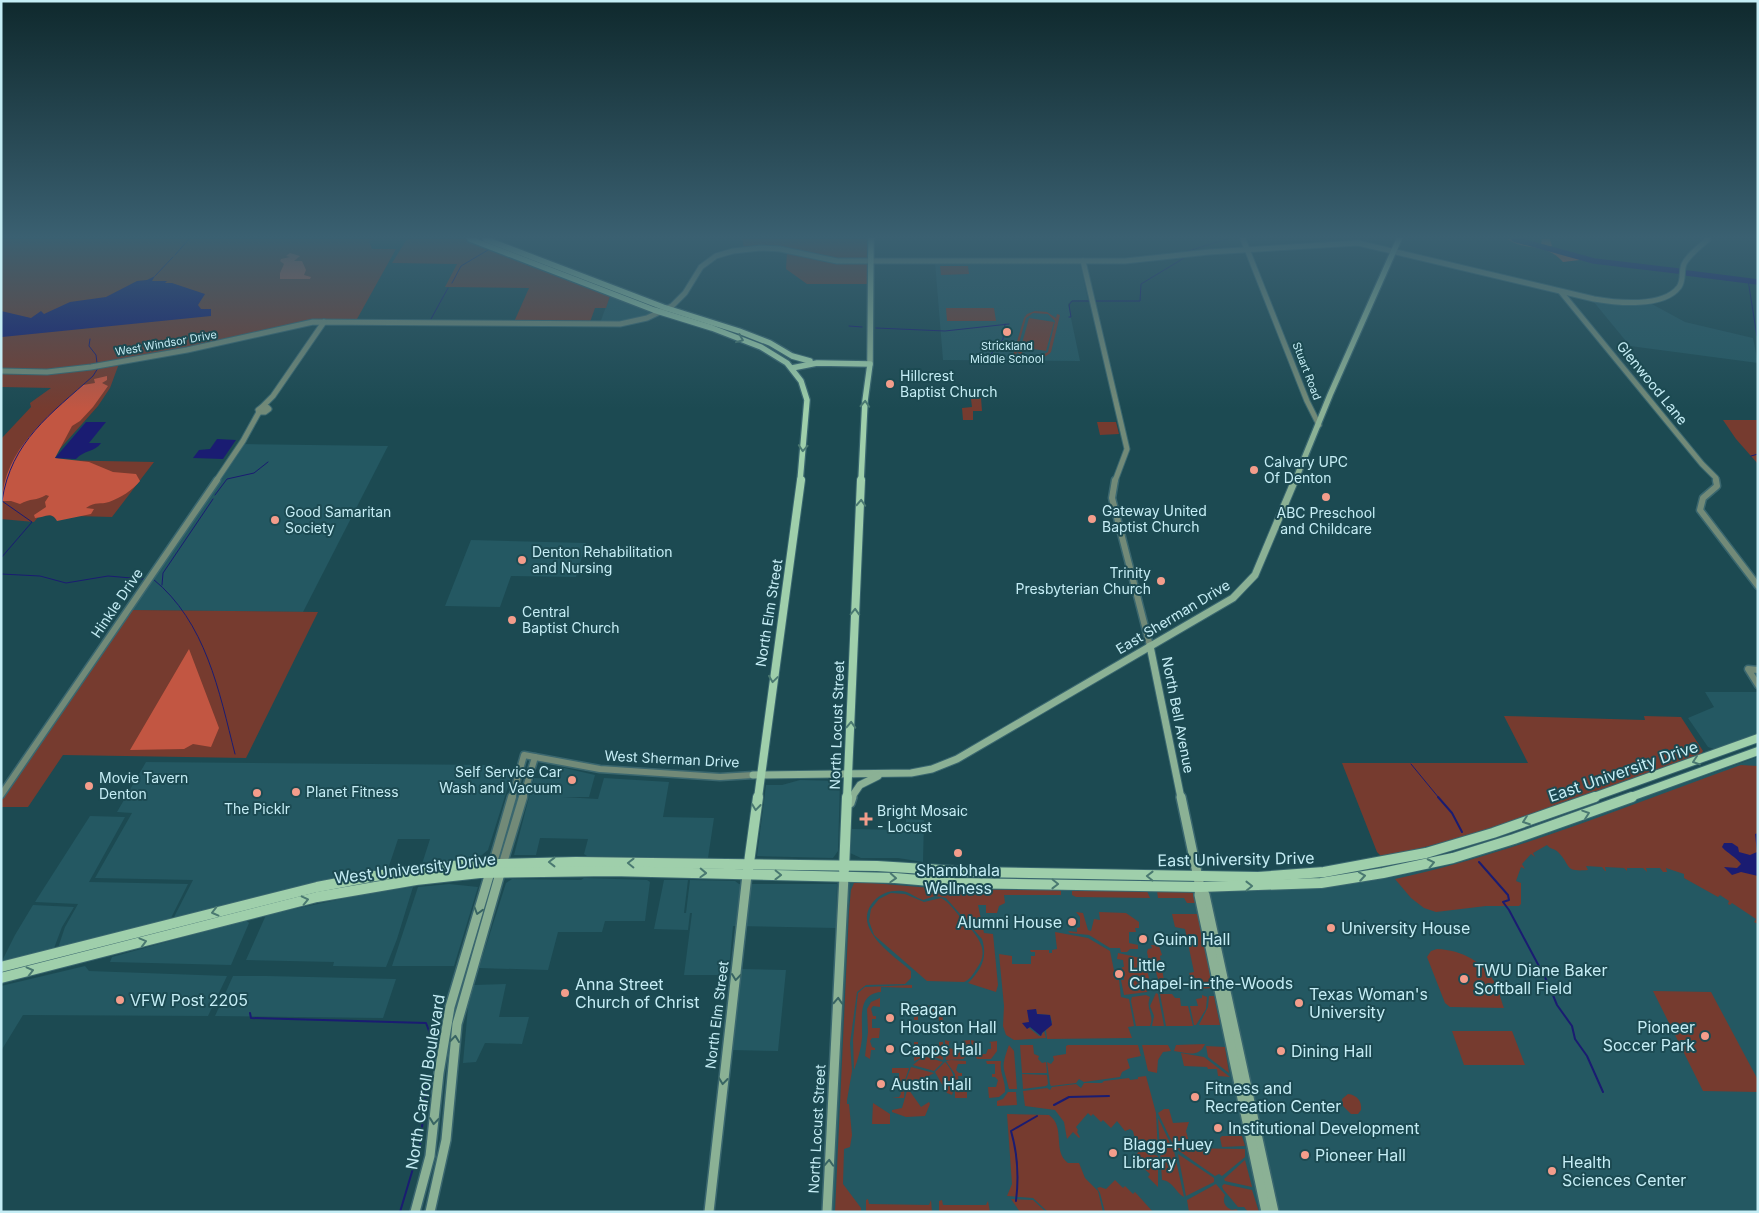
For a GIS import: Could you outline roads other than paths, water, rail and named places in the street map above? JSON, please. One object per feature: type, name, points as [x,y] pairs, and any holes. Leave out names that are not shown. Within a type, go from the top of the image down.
[{"type":"main road","name":"North Elm Street","points":[[618,296],[661,312],[712,328],[780,357],[793,369],[801,381],[807,400],[800,487],[791,561],[756,775],[748,870],[709,1212]]},
{"type":"main road","points":[[633,296],[668,309],[739,331],[792,356],[817,363],[866,364]]},
{"type":"main road","name":"North Locust Street","points":[[827,1212],[847,818],[866,364],[871,325],[870,296]]},
{"type":"main road","name":"East Sherman Drive","points":[[849,773],[887,773],[932,769],[958,758],[1234,598],[1249,583],[1274,532],[1330,395],[1374,296]]},
{"type":"main road","points":[[866,364],[870,316]]},
{"type":"main road","points":[[793,369],[817,363]]},
{"type":"main road","points":[[793,369],[866,364]]},
{"type":"main road","name":"North Bell Avenue","points":[[1150,646],[1199,882],[1199,895],[1266,1212]]},
{"type":"main road","name":"East University Drive","points":[[1199,882],[1324,872],[1426,853],[1493,833],[1758,738]]},
{"type":"main road","name":"East University Drive","points":[[844,871],[895,878],[954,882],[1321,883],[1383,873],[1453,858],[1560,823],[1758,751]]},
{"type":"main road","name":"West Sherman Drive","points":[[756,775],[849,773]]},
{"type":"main road","points":[[847,818],[852,794],[866,781],[887,773]]},
{"type":"main road","name":"North Carroll Boulevard","points":[[430,1212],[445,1148],[457,1024],[502,867]]},
{"type":"main road","name":"West University Drive","points":[[1,967],[317,887],[429,868],[491,868]]},
{"type":"main road","name":"West University Drive","points":[[1,978],[318,897],[491,868],[561,871],[844,871]]},
{"type":"main road","name":"North Carroll Boulevard","points":[[415,1212],[430,1156],[439,1073],[450,1007],[491,868]]},
{"type":"main road","name":"North Bell Avenue","points":[[1199,882],[1205,895],[1274,1212]]},
{"type":"street","points":[[668,309],[682,296]]},
{"type":"street","name":"North Bell Avenue","points":[[1091,296],[1127,449],[1122,467],[1111,488],[1112,498],[1150,646]]},
{"type":"street","name":"Stuart Road","points":[[1265,296],[1307,401],[1319,425]]},
{"type":"street","name":"Glenwood Lane","points":[[1563,296],[1716,478],[1717,486],[1700,502],[1700,510],[1758,586]]},
{"type":"street","points":[[1579,296],[1614,302],[1636,302],[1665,296]]},
{"type":"street","name":"West Windsor Drive","points":[[1,371],[47,372],[91,366],[200,348],[302,323],[612,325],[640,320],[668,309]]},
{"type":"street","name":"Hinkle Drive","points":[[1,794],[324,322]]},
{"type":"street","points":[[1758,670],[1748,669],[1758,685]]},
{"type":"street","name":"West Sherman Drive","points":[[524,756],[600,769],[720,777],[756,775]]},
{"type":"street","name":"North Carroll Boulevard","points":[[491,868],[524,756]]},
{"type":"street","name":"North Carroll Boulevard","points":[[502,867],[535,757]]},
{"type":"street","points":[[508,809],[521,804]]},
{"type":"waterway","points":[[431,319],[444,296]]},
{"type":"waterway","points":[[1095,301],[1140,301],[1140,296]]},
{"type":"waterway","points":[[1751,296],[1757,336]]},
{"type":"waterway","points":[[1069,317],[1071,317],[1069,305],[1072,301],[1091,301]]},
{"type":"waterway","points":[[876,328],[945,331],[1005,324]]},
{"type":"waterway","points":[[988,358],[1003,339],[1005,324]]},
{"type":"waterway","points":[[1005,324],[1009,324]]},
{"type":"waterway","points":[[849,326],[862,327]]},
{"type":"waterway","points":[[90,339],[89,346],[96,355],[97,363]]},
{"type":"waterway","points":[[1,558],[32,522],[2,501],[14,462],[35,430],[93,376],[98,368]]},
{"type":"waterway","points":[[1751,456],[1758,454]]},
{"type":"waterway","points":[[215,495],[227,479],[254,473],[268,462]]},
{"type":"waterway","points":[[162,585],[163,573],[213,499]]},
{"type":"waterway","points":[[1,574],[40,576],[66,583],[108,576],[143,579]]},
{"type":"waterway","points":[[153,579],[171,596],[186,616],[198,637],[216,682],[235,754]]},
{"type":"waterway","points":[[1411,764],[1439,798]]},
{"type":"waterway","points":[[1438,797],[1452,813],[1462,832]]},
{"type":"waterway","points":[[1479,862],[1508,895],[1509,900],[1503,902],[1548,983],[1557,1005],[1572,1026],[1575,1039],[1587,1056],[1603,1092]]},
{"type":"waterway","points":[[250,1013],[251,1018],[426,1023],[431,1036],[428,1064]]},
{"type":"waterway","points":[[400,1212],[420,1145],[427,1082]]},
{"type":"waterway","points":[[1054,1105],[1069,1097],[1109,1096]]},
{"type":"waterway","points":[[1016,1201],[1017,1166],[1011,1131],[1037,1116]]},
{"type":"place","name":"Strickland Middle School","points":[[1007,332]]},
{"type":"place","name":"Hillcrest Baptist Church","points":[[890,384]]},
{"type":"place","name":"Calvary UPC Of Denton","points":[[1254,470]]},
{"type":"place","name":"ABC Preschool and Childcare","points":[[1326,497]]},
{"type":"place","name":"Gateway United Baptist Church","points":[[1092,519]]},
{"type":"place","name":"Good Samaritan Society","points":[[275,520]]},
{"type":"place","name":"Denton Rehabilitation and Nursing","points":[[522,560]]},
{"type":"place","name":"Trinity Presbyterian Church","points":[[1161,581]]},
{"type":"place","name":"Central Baptist Church","points":[[512,620]]},
{"type":"place","name":"Self Service Car Wash and Vacuum","points":[[572,780]]},
{"type":"place","name":"Movie Tavern Denton","points":[[89,786]]},
{"type":"place","name":"Planet Fitness","points":[[296,792]]},
{"type":"place","name":"The Picklr","points":[[257,793]]},
{"type":"place","name":"Bright Mosaic - Locust","points":[[866,819]]},
{"type":"place","name":"Shambhala Wellness","points":[[958,853]]},
{"type":"place","name":"Alumni House","points":[[1072,922]]},
{"type":"place","name":"University House","points":[[1331,928]]},
{"type":"place","name":"Guinn Hall","points":[[1143,939]]},
{"type":"place","name":"Little Chapel-in-the-Woods","points":[[1119,974]]},
{"type":"place","name":"TWU Diane Baker Softball Field","points":[[1464,979]]},
{"type":"place","name":"Anna Street Church of Christ","points":[[565,993]]},
{"type":"place","name":"VFW Post 2205","points":[[120,1000]]},
{"type":"place","name":"Texas Woman's University","points":[[1299,1003]]},
{"type":"place","name":"Reagan Houston Hall","points":[[890,1018]]},
{"type":"place","name":"Pioneer Soccer Park","points":[[1705,1036]]},
{"type":"place","name":"Capps Hall","points":[[890,1049]]},
{"type":"place","name":"Dining Hall","points":[[1281,1051]]},
{"type":"place","name":"Austin Hall","points":[[881,1084]]},
{"type":"place","name":"Fitness and Recreation Center","points":[[1195,1097]]},
{"type":"place","name":"Institutional Development","points":[[1218,1128]]},
{"type":"place","name":"Blagg-Huey Library","points":[[1113,1153]]},
{"type":"place","name":"Pioneer Hall","points":[[1305,1155]]},
{"type":"place","name":"Health Sciences Center","points":[[1552,1171]]}]
